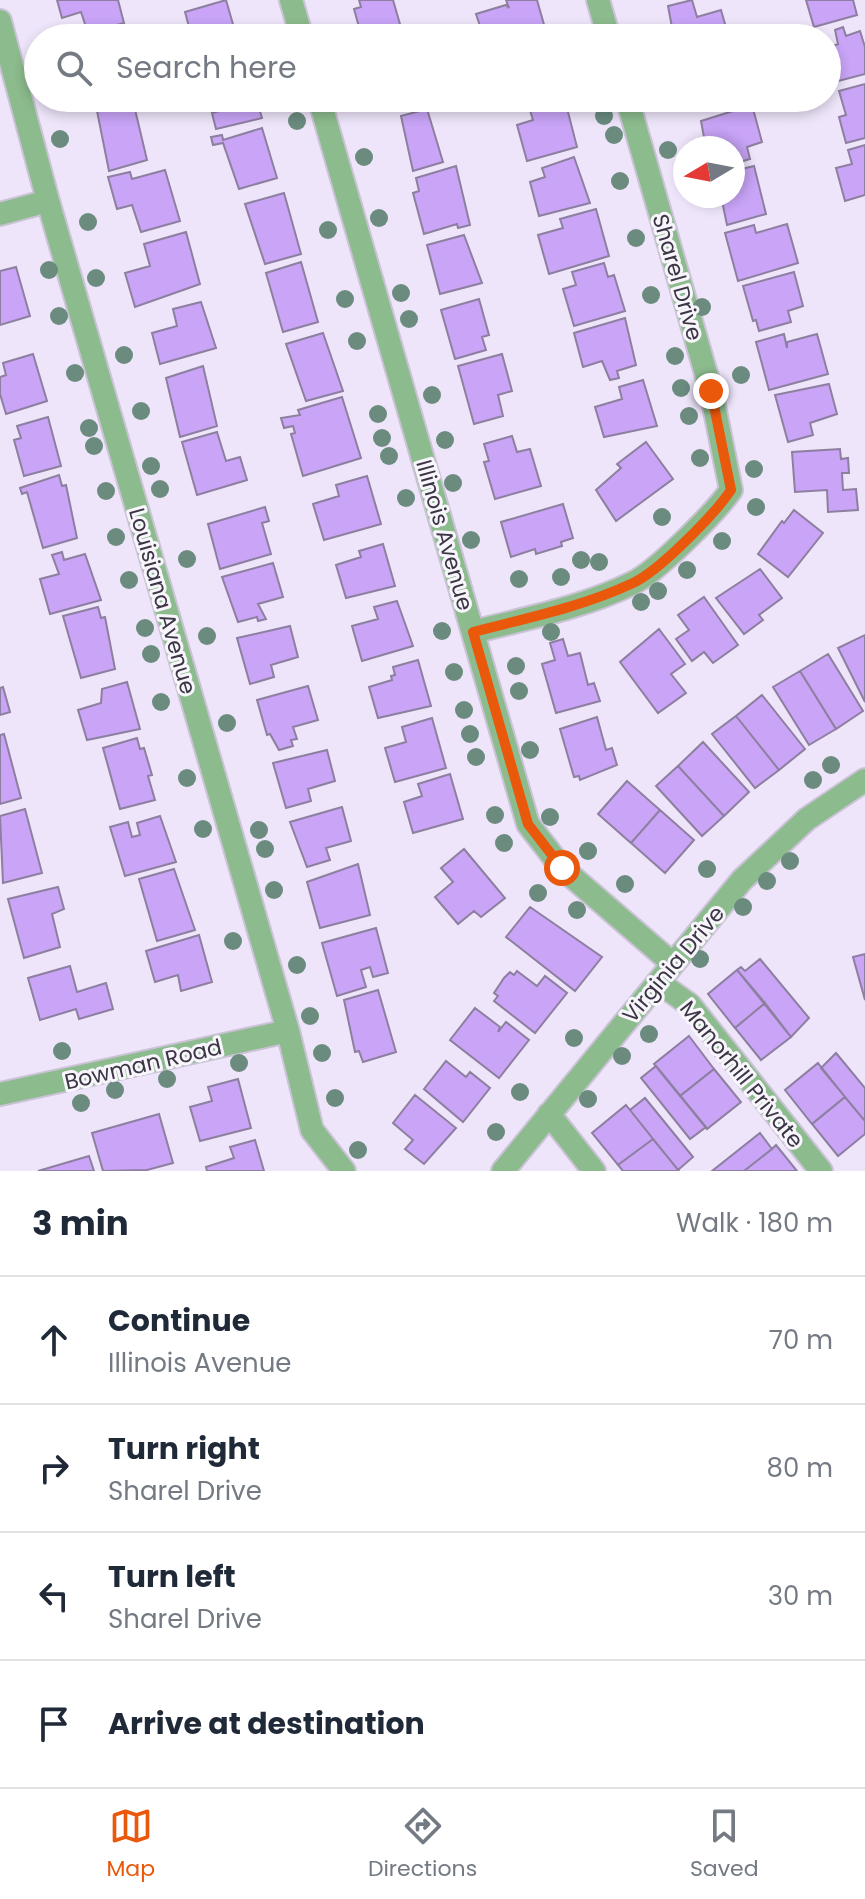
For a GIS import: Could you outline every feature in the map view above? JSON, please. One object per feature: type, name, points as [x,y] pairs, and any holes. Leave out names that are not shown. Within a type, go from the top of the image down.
[{"type":"street","points":[[291,0],[298,24]]},
{"type":"street","points":[[598,0],[605,24]]},
{"type":"street","name":"Louisiana Avenue","points":[[0,21],[24,111]]},
{"type":"street","name":"Louisiana Avenue","points":[[24,112],[288,1031],[312,1130],[344,1171]]},
{"type":"street","name":"Illinois Avenue","points":[[323,112],[528,824],[562,868],[673,964]]},
{"type":"street","name":"Sharel Drive","points":[[473,632],[568,608],[636,582],[716,512],[731,490],[711,391],[631,112]]},
{"type":"street","points":[[0,214],[48,201]]},
{"type":"street","name":"Virginia Drive","points":[[503,1171],[742,880],[807,819],[865,780]]},
{"type":"street","name":"Manorhill Private","points":[[658,982],[690,1005],[821,1171]]},
{"type":"street","name":"Bowman Road","points":[[0,1094],[288,1031]]},
{"type":"street","points":[[549,1114],[594,1171]]},
{"type":"building","points":[[57,0],[118,0],[124,23],[85,24],[81,12],[62,18]]},
{"type":"building","points":[[226,0],[233,24],[188,24],[185,12]]},
{"type":"building","points":[[359,0],[393,0],[400,24],[358,24],[354,9],[361,7]]},
{"type":"building","points":[[506,0],[537,0],[544,24],[479,24],[476,14],[506,5],[509,8]]},
{"type":"building","points":[[692,0],[697,17],[721,10],[725,24],[671,24],[668,6]]},
{"type":"building","points":[[806,0],[853,0],[857,15],[813,24]]},
{"type":"building","points":[[841,28],[846,36],[860,31],[865,47],[865,74],[841,80]]},
{"type":"building","points":[[865,84],[865,138],[846,143],[839,117],[846,115],[841,90]]},
{"type":"building","points":[[97,112],[136,112],[147,160],[109,171]]},
{"type":"building","points":[[260,112],[262,118],[216,129],[212,113]]},
{"type":"building","points":[[428,112],[443,162],[413,171],[401,116]]},
{"type":"building","points":[[531,112],[568,112],[577,147],[527,161],[517,125],[533,120]]},
{"type":"building","points":[[730,112],[754,112],[762,142],[747,147],[750,159],[745,160],[745,136],[704,136],[701,121]]},
{"type":"building","points":[[262,128],[277,178],[239,189],[223,143],[213,145],[211,137],[222,135],[223,140]]},
{"type":"building","points":[[865,145],[865,195],[845,201],[836,168],[852,164],[848,150]]},
{"type":"building","points":[[574,157],[590,203],[539,216],[530,182],[545,177],[542,168]]},
{"type":"building","points":[[456,166],[470,225],[458,228],[457,224],[424,234],[413,193],[419,191],[416,178]]},
{"type":"building","points":[[754,166],[766,214],[727,225],[723,208],[745,208],[745,168]]},
{"type":"building","points":[[165,170],[180,221],[141,232],[132,205],[117,209],[108,177],[130,172],[132,179]]},
{"type":"building","points":[[284,193],[301,254],[265,264],[245,204]]},
{"type":"building","points":[[596,209],[609,256],[549,274],[538,235],[563,228],[560,219]]},
{"type":"building","points":[[787,224],[798,263],[738,281],[725,233],[754,225],[756,233]]},
{"type":"building","points":[[186,232],[200,284],[135,307],[125,273],[150,266],[144,244]]},
{"type":"building","points":[[464,235],[482,283],[440,294],[427,245]]},
{"type":"building","points":[[301,262],[318,322],[283,332],[266,273]]},
{"type":"building","points":[[604,263],[608,277],[614,275],[625,311],[574,326],[563,289],[576,285],[572,272]]},
{"type":"building","points":[[16,267],[30,316],[0,325],[0,271]]},
{"type":"building","points":[[794,272],[803,306],[788,311],[791,322],[759,331],[743,286]]},
{"type":"building","points":[[479,299],[489,335],[482,337],[486,350],[455,359],[441,310]]},
{"type":"building","points":[[201,302],[216,348],[160,364],[152,333],[177,326],[173,309]]},
{"type":"building","points":[[625,318],[636,365],[617,371],[619,378],[610,380],[602,361],[583,367],[574,333]]},
{"type":"building","points":[[323,333],[343,391],[306,401],[286,344]]},
{"type":"building","points":[[784,334],[787,348],[787,342],[817,334],[828,374],[769,390],[756,342]]},
{"type":"building","points":[[33,354],[47,401],[6,414],[0,394],[0,377],[6,375],[3,363]]},
{"type":"building","points":[[502,354],[512,391],[498,395],[503,416],[474,424],[458,366]]},
{"type":"building","points":[[203,366],[217,426],[180,437],[166,378]]},
{"type":"building","points":[[643,380],[657,426],[604,437],[595,407],[622,399],[619,387]]},
{"type":"building","points":[[829,384],[837,414],[810,423],[813,435],[788,442],[775,395]]},
{"type":"building","points":[[342,397],[361,458],[303,476],[291,434],[295,433],[293,426],[284,428],[281,418],[300,415],[298,410]]},
{"type":"building","points":[[48,417],[61,466],[24,476],[14,440],[21,438],[17,426]]},
{"type":"building","points":[[217,432],[226,461],[240,457],[247,480],[197,495],[182,442]]},
{"type":"building","points":[[512,436],[517,452],[530,449],[541,486],[495,499],[484,462],[489,461],[484,444]]},
{"type":"building","points":[[646,442],[673,479],[616,521],[596,490],[621,468],[617,464]]},
{"type":"building","points":[[840,449],[841,459],[848,458],[849,473],[842,473],[843,490],[856,489],[858,510],[828,512],[827,490],[795,492],[792,452]]},
{"type":"building","points":[[59,475],[62,486],[66,485],[77,538],[43,548],[27,492],[22,494],[20,488]]},
{"type":"building","points":[[367,476],[381,524],[324,540],[313,504],[339,496],[336,485]]},
{"type":"building","points":[[563,504],[573,538],[561,542],[562,546],[536,554],[535,549],[511,557],[501,522]]},
{"type":"building","points":[[265,507],[269,521],[262,523],[271,554],[220,569],[208,524]]},
{"type":"building","points":[[794,510],[823,533],[788,577],[758,554]]},
{"type":"building","points":[[383,544],[395,586],[346,598],[336,565],[361,557],[359,551]]},
{"type":"building","points":[[62,552],[64,560],[85,554],[101,600],[50,614],[40,579],[59,574],[52,555]]},
{"type":"building","points":[[273,563],[283,597],[258,604],[266,619],[258,621],[257,617],[238,622],[222,577]]},
{"type":"building","points":[[760,569],[782,598],[759,615],[763,620],[744,634],[716,598]]},
{"type":"building","points":[[704,597],[738,645],[713,663],[704,652],[692,661],[676,639],[689,630],[678,615]]},
{"type":"building","points":[[397,601],[413,646],[362,661],[352,626],[378,619],[374,607]]},
{"type":"building","points":[[98,607],[101,618],[105,617],[115,669],[81,678],[63,616]]},
{"type":"building","points":[[290,626],[298,657],[271,665],[274,677],[250,684],[237,638]]},
{"type":"building","points":[[659,629],[685,664],[671,674],[686,693],[658,713],[620,662]]},
{"type":"building","points":[[865,635],[865,702],[838,648]]},
{"type":"building","points":[[563,639],[568,656],[580,653],[588,685],[594,683],[600,701],[556,713],[542,664],[555,660],[550,643]]},
{"type":"building","points":[[828,654],[863,711],[836,729],[800,671]]},
{"type":"building","points":[[418,660],[431,706],[378,718],[369,687],[392,680],[391,676],[395,675],[393,667]]},
{"type":"building","points":[[800,671],[836,729],[809,745],[773,687]]},
{"type":"building","points":[[127,682],[140,729],[87,740],[78,710],[101,703],[102,689]]},
{"type":"building","points":[[308,686],[318,720],[293,727],[297,739],[291,740],[293,746],[279,750],[270,734],[267,735],[257,700]]},
{"type":"building","points":[[3,687],[10,712],[0,715],[0,688]]},
{"type":"building","points":[[762,695],[805,749],[779,770],[736,716]]},
{"type":"building","points":[[736,716],[779,770],[755,788],[712,734]]},
{"type":"building","points":[[597,717],[606,750],[612,748],[617,765],[580,780],[579,776],[574,777],[560,729]]},
{"type":"building","points":[[432,718],[446,768],[395,782],[385,748],[406,742],[402,727]]},
{"type":"building","points":[[4,734],[21,798],[0,804],[0,735]]},
{"type":"building","points":[[137,738],[140,749],[144,748],[152,775],[148,776],[155,800],[120,809],[103,748]]},
{"type":"building","points":[[703,742],[749,792],[724,816],[678,766]]},
{"type":"building","points":[[327,750],[335,781],[308,789],[311,801],[286,808],[273,763]]},
{"type":"building","points":[[678,766],[724,816],[702,836],[656,786]]},
{"type":"building","points":[[450,774],[463,819],[413,833],[404,802],[422,796],[418,784]]},
{"type":"building","points":[[627,781],[660,810],[631,843],[598,814]]},
{"type":"building","points":[[342,807],[351,841],[326,848],[330,860],[307,867],[290,822]]},
{"type":"building","points":[[25,809],[42,873],[3,883],[0,816]]},
{"type":"building","points":[[660,810],[694,840],[665,873],[631,843]]},
{"type":"building","points":[[160,816],[176,862],[125,876],[110,827],[128,822],[132,837],[140,835],[137,823]]},
{"type":"building","points":[[464,849],[505,898],[481,917],[474,911],[458,924],[435,897],[453,882],[441,868]]},
{"type":"building","points":[[358,864],[370,915],[320,928],[307,882]]},
{"type":"building","points":[[174,869],[195,930],[157,941],[139,879]]},
{"type":"building","points":[[58,887],[64,909],[52,914],[60,947],[24,958],[8,899]]},
{"type":"building","points":[[530,907],[602,957],[575,991],[506,937]]},
{"type":"building","points":[[376,928],[388,973],[373,977],[370,967],[361,970],[366,987],[337,996],[322,943]]},
{"type":"building","points":[[199,935],[212,982],[181,991],[178,975],[155,982],[146,951]]},
{"type":"building","points":[[865,954],[865,1000],[853,957]]},
{"type":"building","points":[[760,959],[809,1018],[791,1037],[737,970],[741,967],[745,971]]},
{"type":"building","points":[[70,966],[77,992],[106,983],[113,1009],[79,1019],[76,1009],[40,1020],[28,978]]},
{"type":"building","points":[[737,970],[765,1003],[735,1028],[708,994]]},
{"type":"building","points":[[517,971],[537,986],[545,976],[567,993],[535,1033],[494,1001],[498,996],[494,993],[504,978],[510,972],[514,975]]},
{"type":"building","points":[[378,990],[396,1052],[363,1062],[359,1051],[355,1052],[344,1000]]},
{"type":"building","points":[[765,1003],[791,1037],[761,1060],[735,1028]]},
{"type":"building","points":[[475,1008],[500,1027],[498,1032],[506,1022],[529,1040],[499,1078],[450,1040]]},
{"type":"building","points":[[689,1036],[714,1069],[680,1096],[654,1064]]},
{"type":"building","points":[[836,1053],[865,1088],[865,1121],[821,1068]]},
{"type":"building","points":[[446,1061],[466,1077],[470,1072],[490,1088],[463,1122],[424,1089]]},
{"type":"building","points":[[818,1063],[845,1097],[812,1124],[785,1090]]},
{"type":"building","points":[[656,1066],[706,1127],[690,1139],[641,1078]]},
{"type":"building","points":[[714,1069],[741,1102],[707,1129],[680,1096]]},
{"type":"building","points":[[238,1079],[251,1128],[200,1141],[190,1107],[212,1101],[208,1087]]},
{"type":"building","points":[[415,1095],[456,1128],[424,1164],[405,1149],[413,1140],[393,1123]]},
{"type":"building","points":[[845,1097],[865,1121],[865,1134],[838,1156],[812,1124]]},
{"type":"building","points":[[645,1098],[693,1157],[678,1170],[630,1110]]},
{"type":"building","points":[[626,1105],[653,1139],[618,1165],[592,1133]]},
{"type":"building","points":[[159,1114],[173,1163],[147,1170],[103,1171],[92,1133]]},
{"type":"building","points":[[760,1133],[772,1149],[744,1171],[712,1171]]},
{"type":"building","points":[[653,1139],[679,1171],[623,1171],[618,1165]]},
{"type":"building","points":[[255,1140],[264,1171],[207,1171],[206,1167],[234,1158],[230,1147]]},
{"type":"building","points":[[776,1145],[797,1171],[744,1171],[772,1149]]},
{"type":"building","points":[[89,1156],[94,1171],[38,1171]]},
{"type":"route","points":[[562,868],[528,824],[473,632],[568,608],[636,582],[716,512],[731,490],[711,391]]}]
